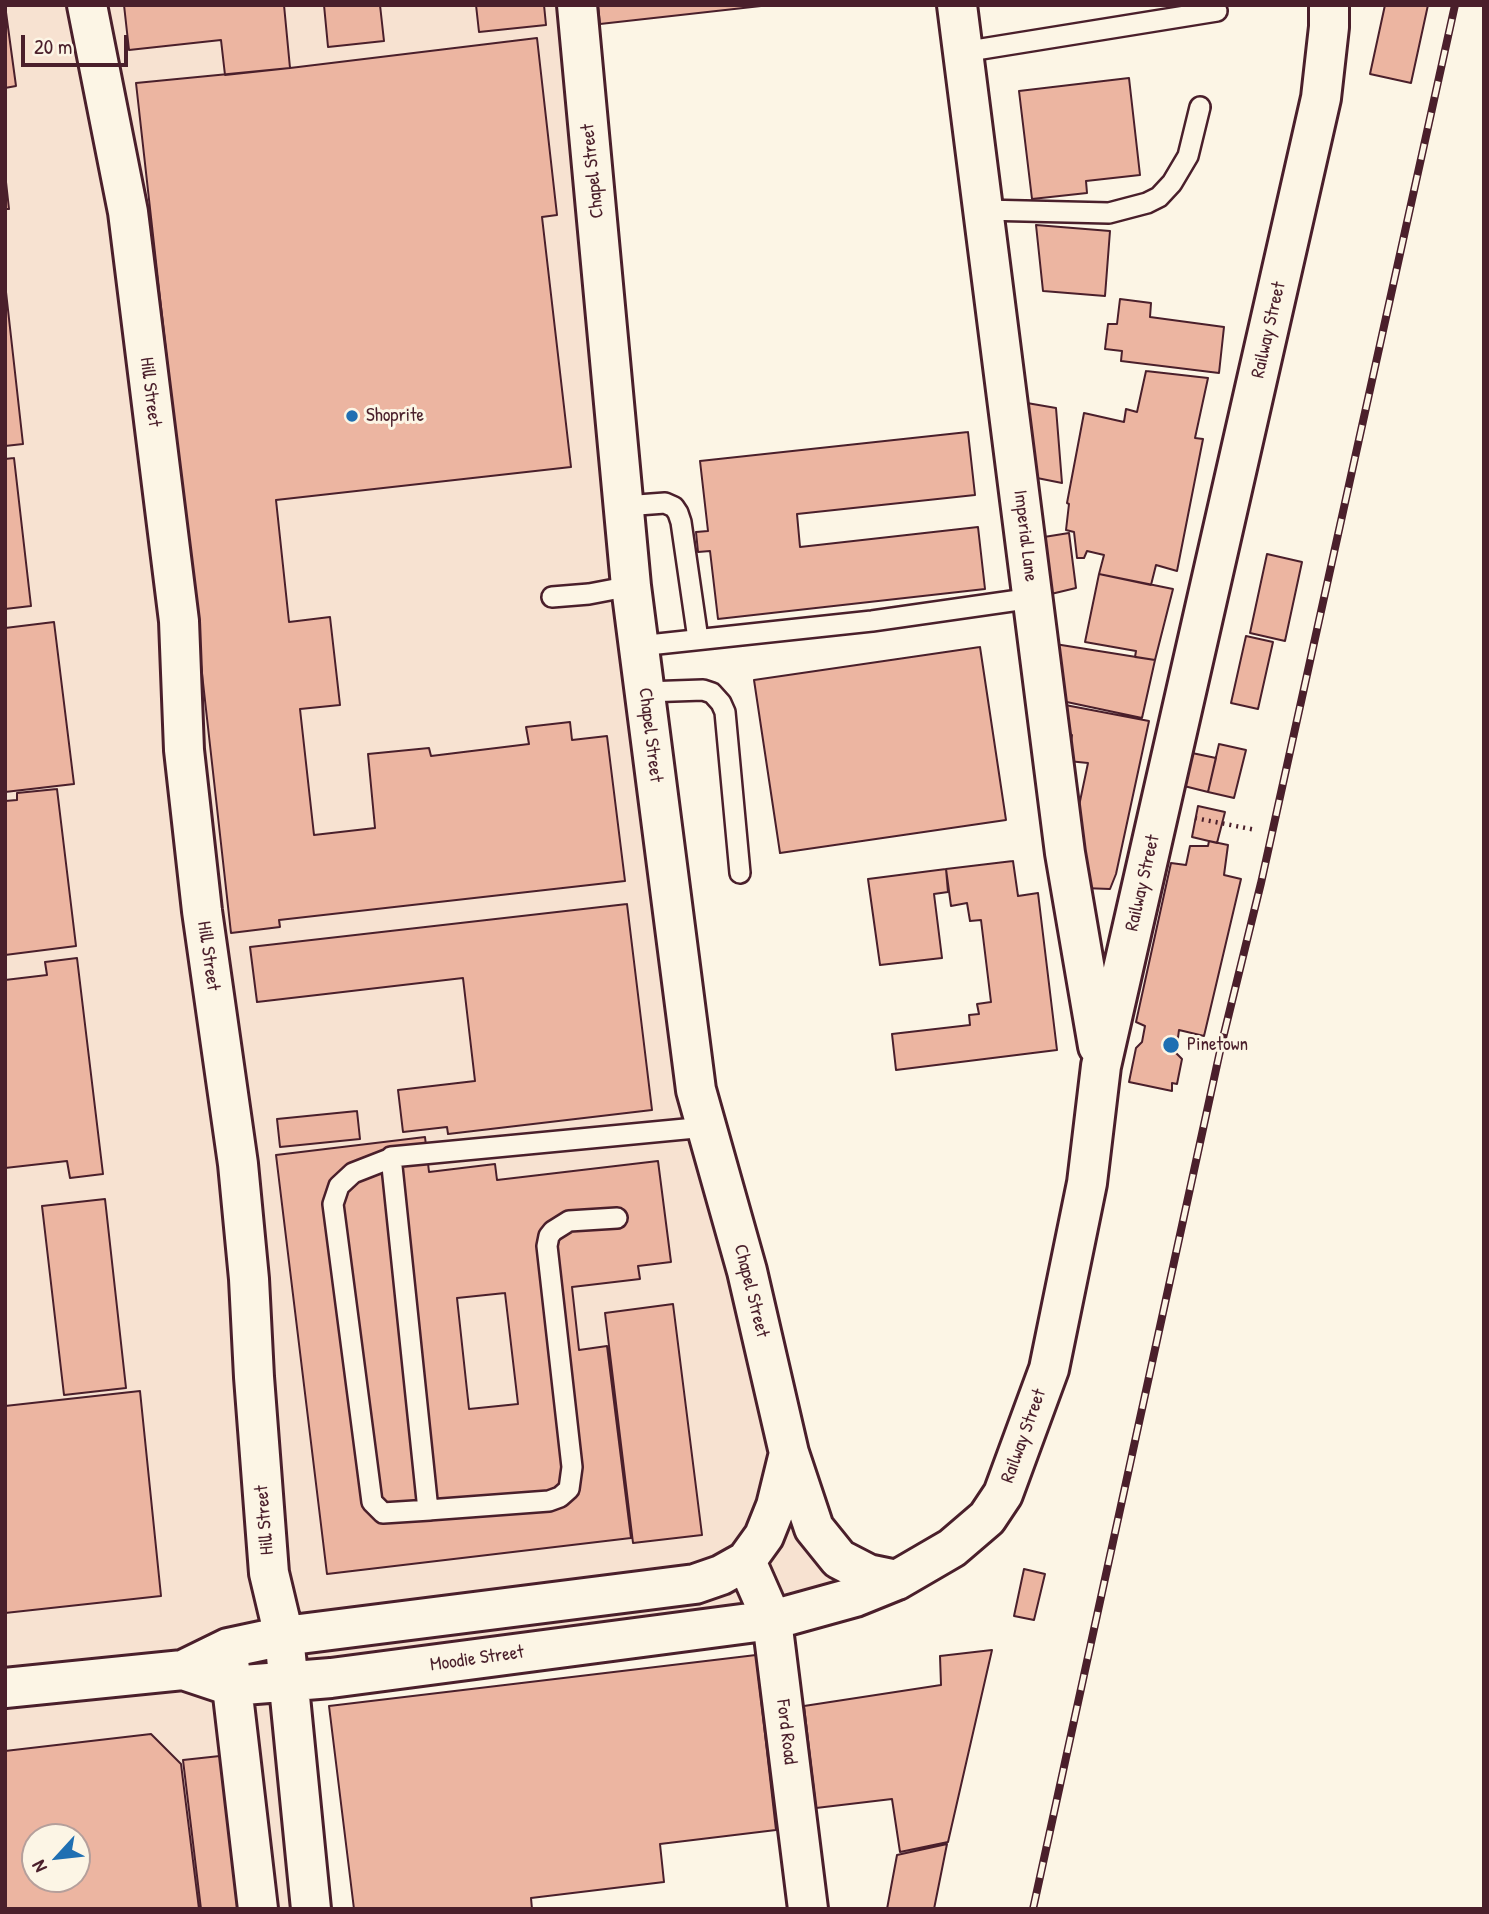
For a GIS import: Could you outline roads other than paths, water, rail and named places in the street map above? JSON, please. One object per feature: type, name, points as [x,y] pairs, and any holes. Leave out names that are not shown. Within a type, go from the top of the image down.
[{"type":"street","name":"Hill Street","points":[[87,5],[128,212],[177,607],[184,750],[202,911],[238,1164],[269,1573],[284,1636],[311,1909]]},
{"type":"street","name":"Chapel Street","points":[[577,5],[631,586],[696,1090],[747,1271],[789,1453],[814,1528],[839,1559],[856,1570],[897,1580]]},
{"type":"street","name":"Imperial Lane","points":[[957,5],[1065,853],[1101,1066]]},
{"type":"street","name":"Railway Street","points":[[772,1620],[855,1597],[897,1580],[953,1548],[987,1518],[1003,1494],[1017,1461],[1049,1368],[1087,1183],[1101,1066],[1321,98],[1329,5]]},
{"type":"street","name":"Chapel Street","points":[[746,1561],[764,1536],[772,1516],[789,1453]]},
{"type":"street","name":"Moodie Street","points":[[5,1688],[183,1670],[228,1648],[284,1636],[675,1588],[708,1579],[746,1561]]},
{"type":"street","name":"Ford Road","points":[[746,1561],[772,1620],[808,1909]]},
{"type":"street","name":"Moodie Street","points":[[183,1670],[231,1686],[331,1678],[772,1620]]},
{"type":"street","points":[[228,1648],[258,1909]]},
{"type":"lane","points":[[963,52],[1217,11]]},
{"type":"lane","points":[[983,210],[1109,213],[1147,203],[1159,197],[1172,183],[1188,156],[1199,107]]},
{"type":"lane","points":[[624,506],[669,503],[678,513],[698,639]]},
{"type":"lane","points":[[552,597],[589,594],[631,586]]},
{"type":"lane","points":[[639,646],[872,621],[1033,598]]},
{"type":"lane","points":[[645,692],[703,690],[712,693],[721,703],[725,712],[740,873]]},
{"type":"lane","points":[[617,1218],[569,1221],[549,1236],[547,1246],[572,1467],[569,1489],[560,1497],[549,1501],[383,1513],[372,1502],[333,1204],[339,1185],[353,1173],[394,1157],[706,1127]]},
{"type":"lane","points":[[394,1157],[391,1157],[430,1510]]},
{"type":"railway","points":[[1033,1909],[1222,1042],[1261,883],[1455,5]]},
{"type":"place","name":"Shoprite","points":[[352,416]]},
{"type":"place","name":"Pinetown","points":[[1171,1045]]}]
